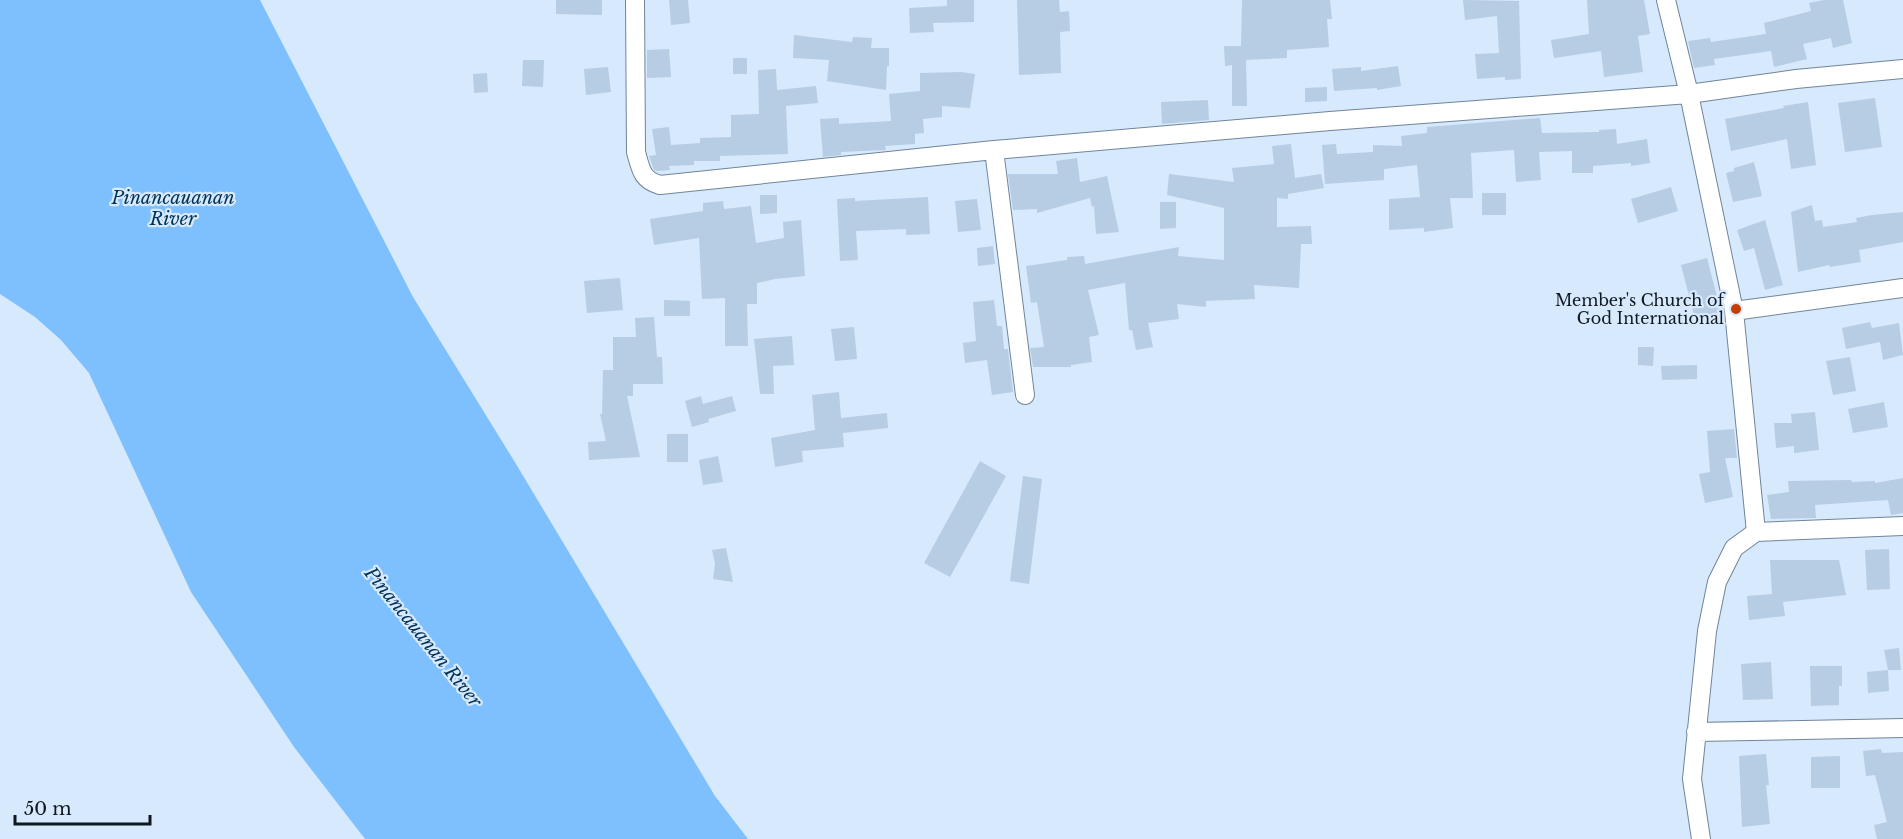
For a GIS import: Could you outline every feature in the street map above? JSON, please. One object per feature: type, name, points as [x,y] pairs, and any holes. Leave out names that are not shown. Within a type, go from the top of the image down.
[{"type":"street","points":[[635,0],[636,152],[641,170],[649,182],[660,185],[994,150],[1330,121],[1689,94],[1796,79],[1903,69]]},
{"type":"street","points":[[1666,0],[1689,94],[1734,311],[1755,532]]},
{"type":"street","points":[[994,150],[1025,395]]},
{"type":"street","points":[[1734,311],[1903,288]]},
{"type":"street","points":[[1701,839],[1692,779],[1707,631],[1717,582],[1734,548],[1755,532],[1903,526]]},
{"type":"street","points":[[1696,732],[1903,728]]},
{"type":"water","name":"Pinancauanan River","points":[[0,0],[260,0],[413,297],[715,796],[748,839],[365,839],[294,747],[191,592],[89,373],[61,340],[35,317],[0,294]]},
{"type":"building","points":[[556,0],[602,0],[602,15],[556,14]]},
{"type":"building","points":[[669,0],[688,0],[690,23],[671,25]]},
{"type":"building","points":[[947,0],[974,0],[974,22],[933,23],[934,32],[910,33],[909,8],[947,6]]},
{"type":"building","points":[[1017,0],[1059,0],[1060,12],[1069,11],[1070,31],[1060,32],[1061,73],[1019,75]]},
{"type":"building","points":[[1242,0],[1330,0],[1332,19],[1327,19],[1329,47],[1287,50],[1287,58],[1246,60],[1247,106],[1232,106],[1232,65],[1225,66],[1224,46],[1241,46]]},
{"type":"building","points":[[1463,0],[1519,1],[1521,79],[1505,80],[1505,77],[1477,79],[1475,54],[1499,53],[1497,16],[1465,20]]},
{"type":"building","points":[[1587,0],[1644,0],[1650,34],[1638,36],[1643,72],[1604,77],[1601,51],[1554,58],[1551,40],[1589,34]]},
{"type":"building","points":[[1843,0],[1852,43],[1833,48],[1831,38],[1803,44],[1807,59],[1774,67],[1771,51],[1714,59],[1715,65],[1694,68],[1688,41],[1710,38],[1711,42],[1766,34],[1764,23],[1811,11],[1809,3]]},
{"type":"building","points":[[794,35],[852,42],[853,37],[872,38],[871,48],[889,48],[886,90],[827,81],[829,60],[793,58]]},
{"type":"building","points":[[669,49],[671,77],[647,78],[647,50]]},
{"type":"building","points":[[733,58],[747,58],[747,74],[733,74]]},
{"type":"building","points":[[523,60],[544,60],[543,87],[522,86]]},
{"type":"building","points":[[1398,66],[1401,86],[1377,90],[1377,88],[1334,91],[1332,69],[1361,67],[1361,71]]},
{"type":"building","points":[[608,67],[611,92],[586,95],[584,69]]},
{"type":"building","points":[[776,69],[777,90],[816,86],[818,103],[786,106],[788,154],[720,156],[720,161],[694,161],[694,165],[669,166],[670,170],[654,170],[649,156],[656,155],[652,129],[669,127],[671,145],[700,143],[700,138],[731,137],[731,115],[759,114],[758,70]]},
{"type":"building","points":[[487,73],[488,92],[474,93],[473,74]]},
{"type":"building","points":[[920,73],[975,74],[970,108],[942,106],[942,117],[923,119],[924,133],[915,134],[915,144],[885,146],[886,150],[841,152],[841,155],[823,157],[820,119],[839,118],[839,124],[891,121],[889,94],[920,91]]},
{"type":"building","points":[[1327,87],[1327,101],[1305,102],[1305,88]]},
{"type":"building","points":[[1875,98],[1882,147],[1845,152],[1838,103]]},
{"type":"building","points":[[1208,100],[1209,120],[1162,124],[1161,102]]},
{"type":"building","points":[[1808,102],[1816,165],[1791,169],[1787,139],[1731,151],[1725,119]]},
{"type":"building","points":[[1540,118],[1542,133],[1599,132],[1599,130],[1616,129],[1617,144],[1647,139],[1650,163],[1631,166],[1631,163],[1593,166],[1593,173],[1572,173],[1572,151],[1539,152],[1541,180],[1516,182],[1514,150],[1471,153],[1473,198],[1450,198],[1453,228],[1424,232],[1424,228],[1389,230],[1389,199],[1420,197],[1417,165],[1384,169],[1384,180],[1325,184],[1322,145],[1336,144],[1337,154],[1373,152],[1373,145],[1402,146],[1401,136],[1427,133],[1427,127]]},
{"type":"building","points":[[1291,144],[1295,178],[1321,174],[1324,188],[1288,194],[1288,199],[1277,198],[1277,227],[1311,226],[1312,244],[1301,244],[1299,288],[1254,285],[1255,299],[1206,301],[1206,307],[1177,304],[1179,319],[1148,323],[1153,347],[1136,350],[1132,330],[1129,330],[1125,283],[1088,290],[1099,335],[1089,337],[1092,362],[1071,365],[1071,367],[1033,367],[1030,348],[1044,347],[1037,302],[1031,303],[1026,266],[1067,260],[1067,257],[1084,256],[1085,264],[1179,247],[1178,256],[1224,260],[1224,208],[1167,195],[1169,174],[1234,182],[1232,168],[1274,164],[1272,146]]},
{"type":"building","points":[[1077,158],[1080,182],[1107,176],[1119,232],[1096,234],[1094,206],[1092,207],[1090,198],[1037,213],[1037,209],[1013,210],[1008,174],[1058,174],[1056,161]]},
{"type":"building","points":[[1754,162],[1762,196],[1733,202],[1726,173]]},
{"type":"building","points":[[1671,187],[1678,211],[1638,223],[1631,199]]},
{"type":"building","points":[[1482,193],[1506,193],[1506,215],[1482,215]]},
{"type":"building","points":[[760,195],[777,195],[777,213],[760,214]]},
{"type":"building","points":[[928,197],[930,234],[906,235],[906,229],[856,231],[858,260],[840,261],[837,199],[855,198],[855,201]]},
{"type":"building","points":[[977,199],[981,230],[958,232],[955,201]]},
{"type":"building","points":[[723,201],[724,209],[751,206],[756,243],[784,238],[783,222],[801,220],[805,276],[757,283],[757,304],[747,304],[748,346],[725,346],[725,298],[702,299],[699,238],[654,245],[650,219],[703,211],[703,203]]},
{"type":"building","points":[[1160,202],[1176,202],[1176,228],[1160,229]]},
{"type":"building","points":[[1812,205],[1815,221],[1822,220],[1823,227],[1857,222],[1856,218],[1872,215],[1903,212],[1903,242],[1859,250],[1861,262],[1830,267],[1829,265],[1798,272],[1791,212]]},
{"type":"building","points":[[1765,220],[1783,285],[1765,290],[1754,248],[1744,251],[1737,230]]},
{"type":"building","points":[[993,246],[995,264],[978,266],[977,248]]},
{"type":"building","points":[[1707,258],[1721,312],[1695,319],[1681,265]]},
{"type":"building","points":[[620,278],[623,310],[587,313],[584,281]]},
{"type":"building","points":[[664,300],[690,301],[690,316],[664,316]]},
{"type":"building","points":[[994,300],[997,326],[1002,326],[1004,349],[1008,349],[1013,392],[992,395],[987,360],[965,363],[963,343],[976,341],[973,302]]},
{"type":"building","points":[[654,317],[657,357],[662,357],[663,384],[633,384],[633,396],[627,396],[640,457],[589,460],[588,442],[606,441],[600,414],[602,414],[603,370],[613,370],[613,337],[636,337],[635,318]]},
{"type":"building","points":[[1870,322],[1872,328],[1899,323],[1903,355],[1883,360],[1880,342],[1846,349],[1842,328]]},
{"type":"building","points":[[854,327],[857,359],[835,361],[831,329]]},
{"type":"building","points":[[792,336],[794,365],[773,366],[774,394],[760,394],[754,339]]},
{"type":"building","points":[[1638,347],[1654,347],[1653,366],[1638,365]]},
{"type":"building","points":[[1850,357],[1856,391],[1833,395],[1826,361]]},
{"type":"building","points":[[1697,365],[1697,379],[1662,380],[1661,366]]},
{"type":"building","points":[[839,392],[841,418],[887,413],[888,428],[843,433],[844,447],[802,451],[803,462],[775,467],[771,438],[815,430],[812,395]]},
{"type":"building","points":[[701,396],[703,404],[732,396],[736,411],[708,419],[709,422],[692,427],[685,401]]},
{"type":"building","points":[[1884,402],[1888,427],[1853,433],[1848,409]]},
{"type":"building","points":[[1815,412],[1819,450],[1794,453],[1794,446],[1776,448],[1774,423],[1792,423],[1791,414]]},
{"type":"building","points":[[1734,429],[1737,458],[1725,458],[1733,497],[1705,503],[1699,474],[1710,472],[1707,431]]},
{"type":"building","points":[[667,434],[688,434],[688,462],[667,462]]},
{"type":"building","points":[[718,456],[723,482],[703,485],[699,460]]},
{"type":"building","points":[[980,461],[1006,476],[950,577],[924,563]]},
{"type":"building","points":[[1023,476],[1042,479],[1029,584],[1010,581]]},
{"type":"building","points":[[1903,478],[1903,513],[1891,515],[1888,500],[1815,505],[1816,518],[1771,519],[1767,495],[1789,492],[1788,481],[1851,480],[1852,482],[1875,481],[1875,483]]},
{"type":"building","points":[[726,548],[733,582],[713,579],[715,564],[712,550]]},
{"type":"building","points":[[1889,549],[1890,589],[1867,590],[1865,550]]},
{"type":"building","points":[[1770,560],[1839,560],[1846,595],[1783,602],[1785,616],[1749,620],[1747,596],[1772,594]]},
{"type":"building","points":[[1899,648],[1901,670],[1888,670],[1884,650]]},
{"type":"building","points":[[1771,662],[1773,699],[1743,700],[1741,664]]},
{"type":"building","points":[[1810,666],[1842,666],[1839,705],[1811,706]]},
{"type":"building","points":[[1888,670],[1889,691],[1868,693],[1867,672]]},
{"type":"building","points":[[1881,749],[1882,753],[1903,752],[1903,839],[1877,839],[1874,825],[1887,822],[1875,775],[1866,776],[1863,751]]},
{"type":"building","points":[[1766,754],[1770,824],[1742,827],[1739,756]]},
{"type":"building","points":[[1840,756],[1840,788],[1811,788],[1811,757]]},
{"type":"place","name":"Member's Church of God International","points":[[1736,309]]}]
